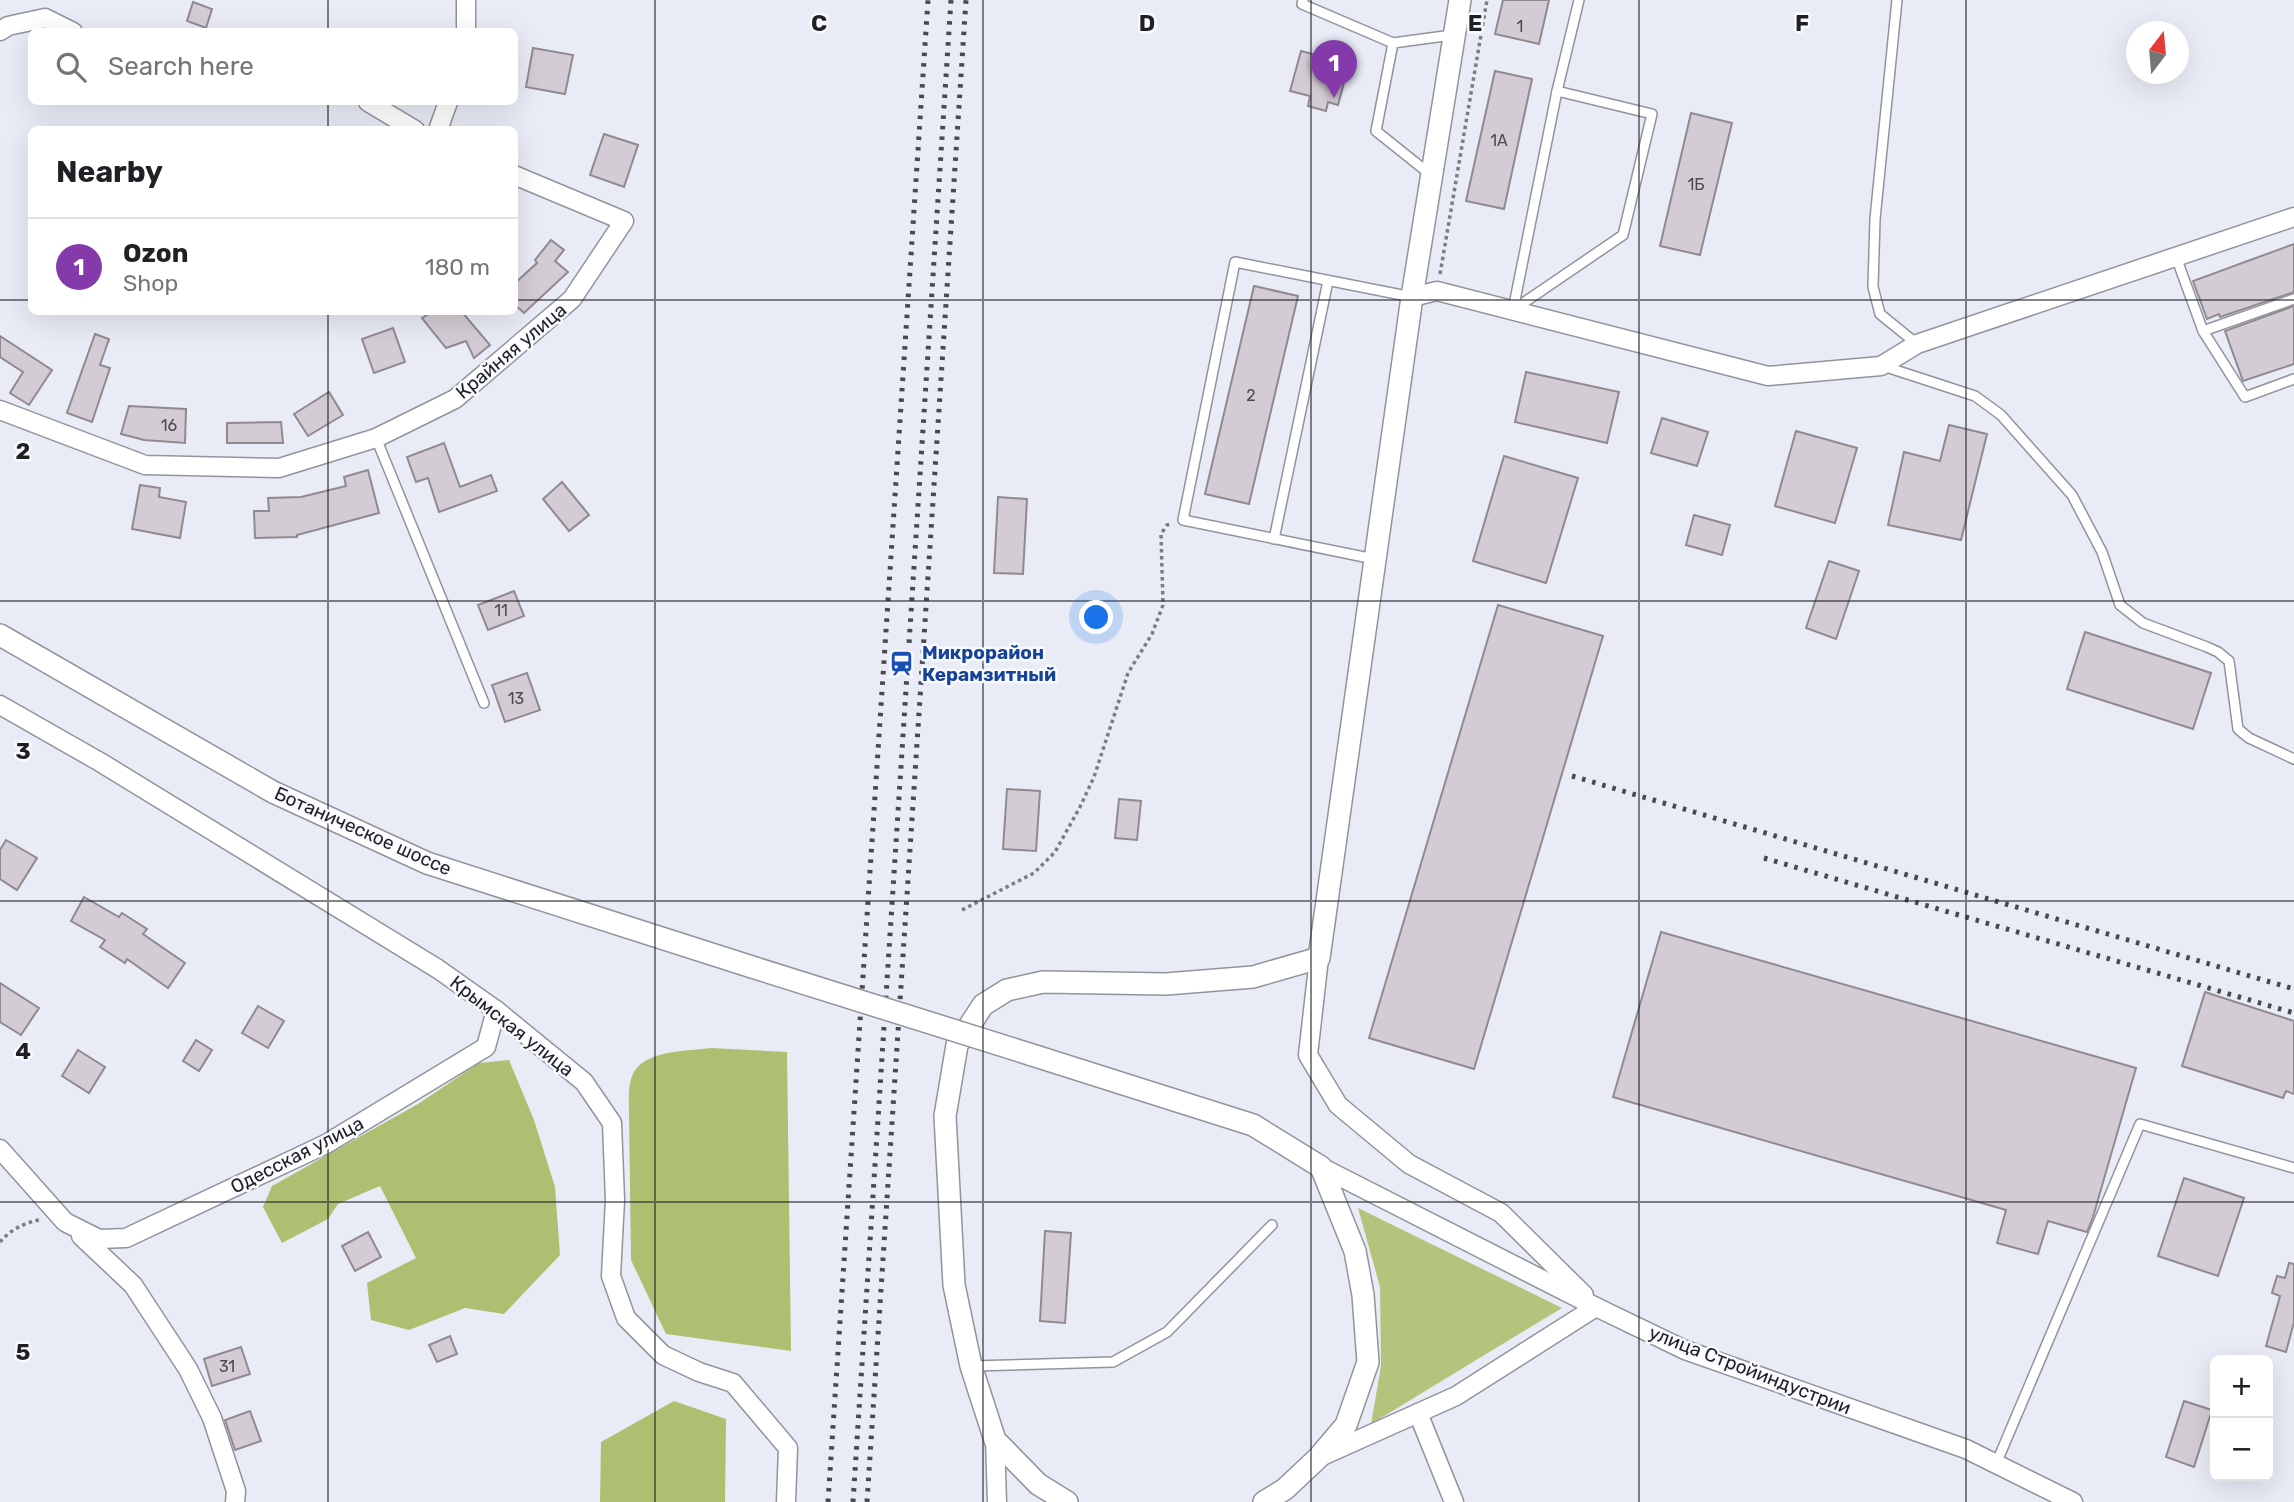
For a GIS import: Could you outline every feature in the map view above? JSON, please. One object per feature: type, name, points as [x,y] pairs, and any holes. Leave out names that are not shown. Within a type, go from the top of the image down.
[{"type":"street","points":[[466,0],[466,28]]},
{"type":"street","points":[[1318,1458],[1456,1396],[1596,1307],[1501,1213],[1409,1164],[1338,1105],[1308,1055],[1319,958],[1412,298],[1460,0]]},
{"type":"street","points":[[0,31],[8,26],[45,18],[65,28]]},
{"type":"street","points":[[373,105],[408,126]]},
{"type":"street","points":[[439,126],[447,105]]},
{"type":"street","name":"Крайняя улица","points":[[0,410],[145,465],[279,468],[376,438],[455,399],[572,299],[624,220],[518,177]]},
{"type":"street","points":[[1412,298],[1437,291],[1768,376],[1881,366],[1917,344],[2294,217]]},
{"type":"street","name":"Ботаническое шоссе","points":[[0,635],[273,792],[427,863],[1254,1125],[1321,1167]]},
{"type":"street","name":"Крымская улица","points":[[0,705],[100,762],[438,969],[496,1010],[584,1082],[612,1124],[615,1200],[611,1276],[626,1318],[663,1355],[733,1384],[788,1448],[786,1502]]},
{"type":"street","points":[[997,1502],[995,1440],[971,1366],[954,1285],[945,1116],[957,1045],[983,1005],[1007,990],[1043,982],[1167,984],[1253,977],[1319,958]]},
{"type":"street","name":"Одесская улица","points":[[65,1222],[99,1239],[126,1238],[326,1144],[486,1047],[496,1010]]},
{"type":"street","name":"Одесская улица","points":[[0,1149],[65,1222],[133,1285],[188,1369],[212,1418],[236,1491],[236,1502]]},
{"type":"street","points":[[1264,1502],[1285,1489],[1318,1458],[1346,1425],[1368,1362],[1363,1295],[1355,1251],[1321,1167]]},
{"type":"street","name":"улица Стройиндустрии","points":[[1321,1167],[1685,1350],[1966,1449],[2073,1502]]},
{"type":"street","points":[[1419,1413],[1454,1502]]},
{"type":"street","points":[[995,1440],[1038,1484],[1067,1502]]},
{"type":"lane","points":[[1303,0],[1302,4],[1393,43],[1454,34]]},
{"type":"lane","points":[[1513,310],[1557,91],[1579,0]]},
{"type":"lane","points":[[1897,0],[1875,219],[1873,287],[1880,314],[1917,344]]},
{"type":"lane","points":[[1393,43],[1376,131],[1432,175]]},
{"type":"lane","points":[[1513,310],[1623,235],[1652,114],[1557,91]]},
{"type":"lane","points":[[2176,257],[2203,331],[2245,397],[2294,379]]},
{"type":"lane","points":[[1375,559],[1183,520],[1235,262],[1412,298]]},
{"type":"lane","points":[[1274,539],[1328,281]]},
{"type":"lane","points":[[2203,331],[2294,299]]},
{"type":"lane","points":[[1881,366],[1975,396],[2001,415],[2072,495],[2102,552],[2120,605],[2143,623],[2207,647],[2229,661],[2238,729],[2249,738],[2294,759]]},
{"type":"lane","points":[[376,438],[484,703]]},
{"type":"lane","points":[[1996,1464],[2140,1124],[2294,1168]]},
{"type":"lane","points":[[971,1366],[1113,1362],[1167,1332],[1272,1225]]},
{"type":"path","points":[[1437,291],[1487,0]]},
{"type":"path","points":[[962,910],[1034,873],[1055,852],[1094,777],[1128,673],[1152,634],[1163,605],[1161,534],[1167,525],[1183,520]]},
{"type":"path","points":[[0,1242],[7,1234],[27,1223],[46,1219],[65,1222]]},
{"type":"green space","points":[[711,1048],[787,1052],[791,1351],[666,1334],[631,1260],[631,1079],[636,1069],[651,1058]]},
{"type":"green space","points":[[509,1060],[534,1120],[555,1187],[560,1255],[504,1314],[465,1308],[409,1330],[371,1320],[367,1283],[416,1258],[380,1186],[338,1204],[328,1219],[282,1243],[263,1207],[272,1186],[418,1104],[479,1063]]},
{"type":"green space","points":[[1358,1208],[1562,1308],[1371,1424],[1381,1366],[1380,1287]]},
{"type":"green space","points":[[674,1401],[726,1419],[725,1502],[600,1502],[601,1442]]},
{"type":"building","points":[[1503,0],[1549,0],[1539,44],[1495,34]]},
{"type":"building","points":[[193,2],[212,9],[206,28],[187,21]]},
{"type":"building","points":[[533,48],[573,55],[565,94],[526,87]]},
{"type":"building","points":[[1301,51],[1349,64],[1338,105],[1328,102],[1326,111],[1308,106],[1310,96],[1290,91]]},
{"type":"building","points":[[1495,71],[1532,79],[1504,209],[1466,201]]},
{"type":"building","points":[[1691,113],[1732,123],[1700,255],[1660,246]]},
{"type":"building","points":[[604,134],[638,145],[624,187],[590,175]]},
{"type":"building","points":[[551,240],[564,250],[555,261],[568,272],[524,313],[518,308],[518,280],[537,263],[535,260]]},
{"type":"building","points":[[2294,244],[2294,292],[2207,319],[2193,281]]},
{"type":"building","points":[[1254,286],[1298,296],[1249,504],[1205,494]]},
{"type":"building","points":[[2294,306],[2294,364],[2243,381],[2225,331]]},
{"type":"building","points":[[427,315],[465,315],[490,345],[474,358],[466,341],[446,348],[422,318]]},
{"type":"building","points":[[393,328],[405,362],[374,373],[362,339]]},
{"type":"building","points":[[95,334],[109,339],[100,365],[110,368],[92,422],[67,413]]},
{"type":"building","points":[[0,336],[52,370],[29,405],[10,393],[23,372],[0,357]]},
{"type":"building","points":[[1526,372],[1619,392],[1607,443],[1515,422]]},
{"type":"building","points":[[329,392],[343,415],[308,436],[294,414]]},
{"type":"building","points":[[129,406],[186,409],[185,443],[144,440],[121,434]]},
{"type":"building","points":[[1662,418],[1708,432],[1697,466],[1651,453]]},
{"type":"building","points":[[281,422],[283,443],[227,443],[227,423]]},
{"type":"building","points":[[1949,425],[1987,434],[1961,540],[1888,525],[1904,452],[1940,461]]},
{"type":"building","points":[[1796,431],[1857,448],[1835,523],[1775,506]]},
{"type":"building","points":[[444,443],[460,487],[491,475],[497,491],[439,512],[428,478],[416,482],[407,457]]},
{"type":"building","points":[[1504,456],[1578,478],[1546,583],[1473,561]]},
{"type":"building","points":[[368,470],[379,513],[297,537],[255,538],[254,511],[269,511],[268,498],[301,497],[346,486],[344,477]]},
{"type":"building","points":[[562,482],[589,515],[569,531],[543,499]]},
{"type":"building","points":[[140,485],[160,488],[159,497],[186,502],[180,538],[132,529]]},
{"type":"building","points":[[998,497],[1027,499],[1023,574],[994,573]]},
{"type":"building","points":[[1694,515],[1730,525],[1722,555],[1686,545]]},
{"type":"building","points":[[1829,561],[1859,571],[1836,639],[1806,628]]},
{"type":"building","points":[[514,591],[524,616],[488,630],[478,605]]},
{"type":"building","points":[[1498,605],[1603,636],[1474,1069],[1369,1038]]},
{"type":"building","points":[[2085,632],[2211,673],[2193,729],[2067,689]]},
{"type":"building","points":[[527,673],[540,710],[505,722],[492,685]]},
{"type":"building","points":[[1007,789],[1040,791],[1036,851],[1003,849]]},
{"type":"building","points":[[1119,799],[1141,801],[1137,840],[1115,838]]},
{"type":"building","points":[[6,840],[37,858],[17,890],[0,879],[0,850]]},
{"type":"building","points":[[84,897],[119,917],[122,913],[147,929],[143,934],[185,963],[168,988],[127,959],[125,963],[100,947],[105,940],[71,921]]},
{"type":"building","points":[[1661,932],[2136,1068],[2087,1232],[2048,1221],[2038,1254],[1997,1243],[2006,1210],[1613,1097]]},
{"type":"building","points":[[0,983],[39,1008],[21,1035],[0,1022]]},
{"type":"building","points":[[2205,992],[2294,1021],[2294,1094],[2286,1091],[2283,1098],[2182,1066]]},
{"type":"building","points":[[258,1006],[284,1021],[268,1048],[242,1033]]},
{"type":"building","points":[[196,1040],[212,1050],[199,1071],[183,1061]]},
{"type":"building","points":[[78,1050],[105,1067],[89,1093],[62,1076]]},
{"type":"building","points":[[2184,1178],[2244,1198],[2218,1276],[2158,1256]]},
{"type":"building","points":[[1045,1231],[1071,1233],[1065,1323],[1040,1321]]},
{"type":"building","points":[[368,1232],[381,1257],[355,1271],[342,1246]]},
{"type":"building","points":[[2289,1263],[2294,1264],[2294,1322],[2286,1352],[2266,1346],[2280,1296],[2272,1293],[2277,1276],[2285,1278]]},
{"type":"building","points":[[450,1336],[457,1354],[437,1362],[429,1345]]},
{"type":"building","points":[[241,1347],[250,1374],[212,1386],[204,1359]]},
{"type":"building","points":[[2184,1401],[2210,1409],[2194,1467],[2166,1457]]},
{"type":"building","points":[[250,1411],[261,1441],[235,1450],[225,1420]]},
{"type":"railway","points":[[828,1502],[928,0]]},
{"type":"railway","points":[[853,1502],[951,0]]},
{"type":"railway","points":[[867,1502],[966,0]]},
{"type":"railway","points":[[1572,776],[2294,989]]},
{"type":"railway","points":[[1764,858],[2294,1013]]},
{"type":"place","name":"Ozon","points":[[1334,98]]},
{"type":"place","name":"Микрорайон Керамзитный","points":[[902,663]]}]
